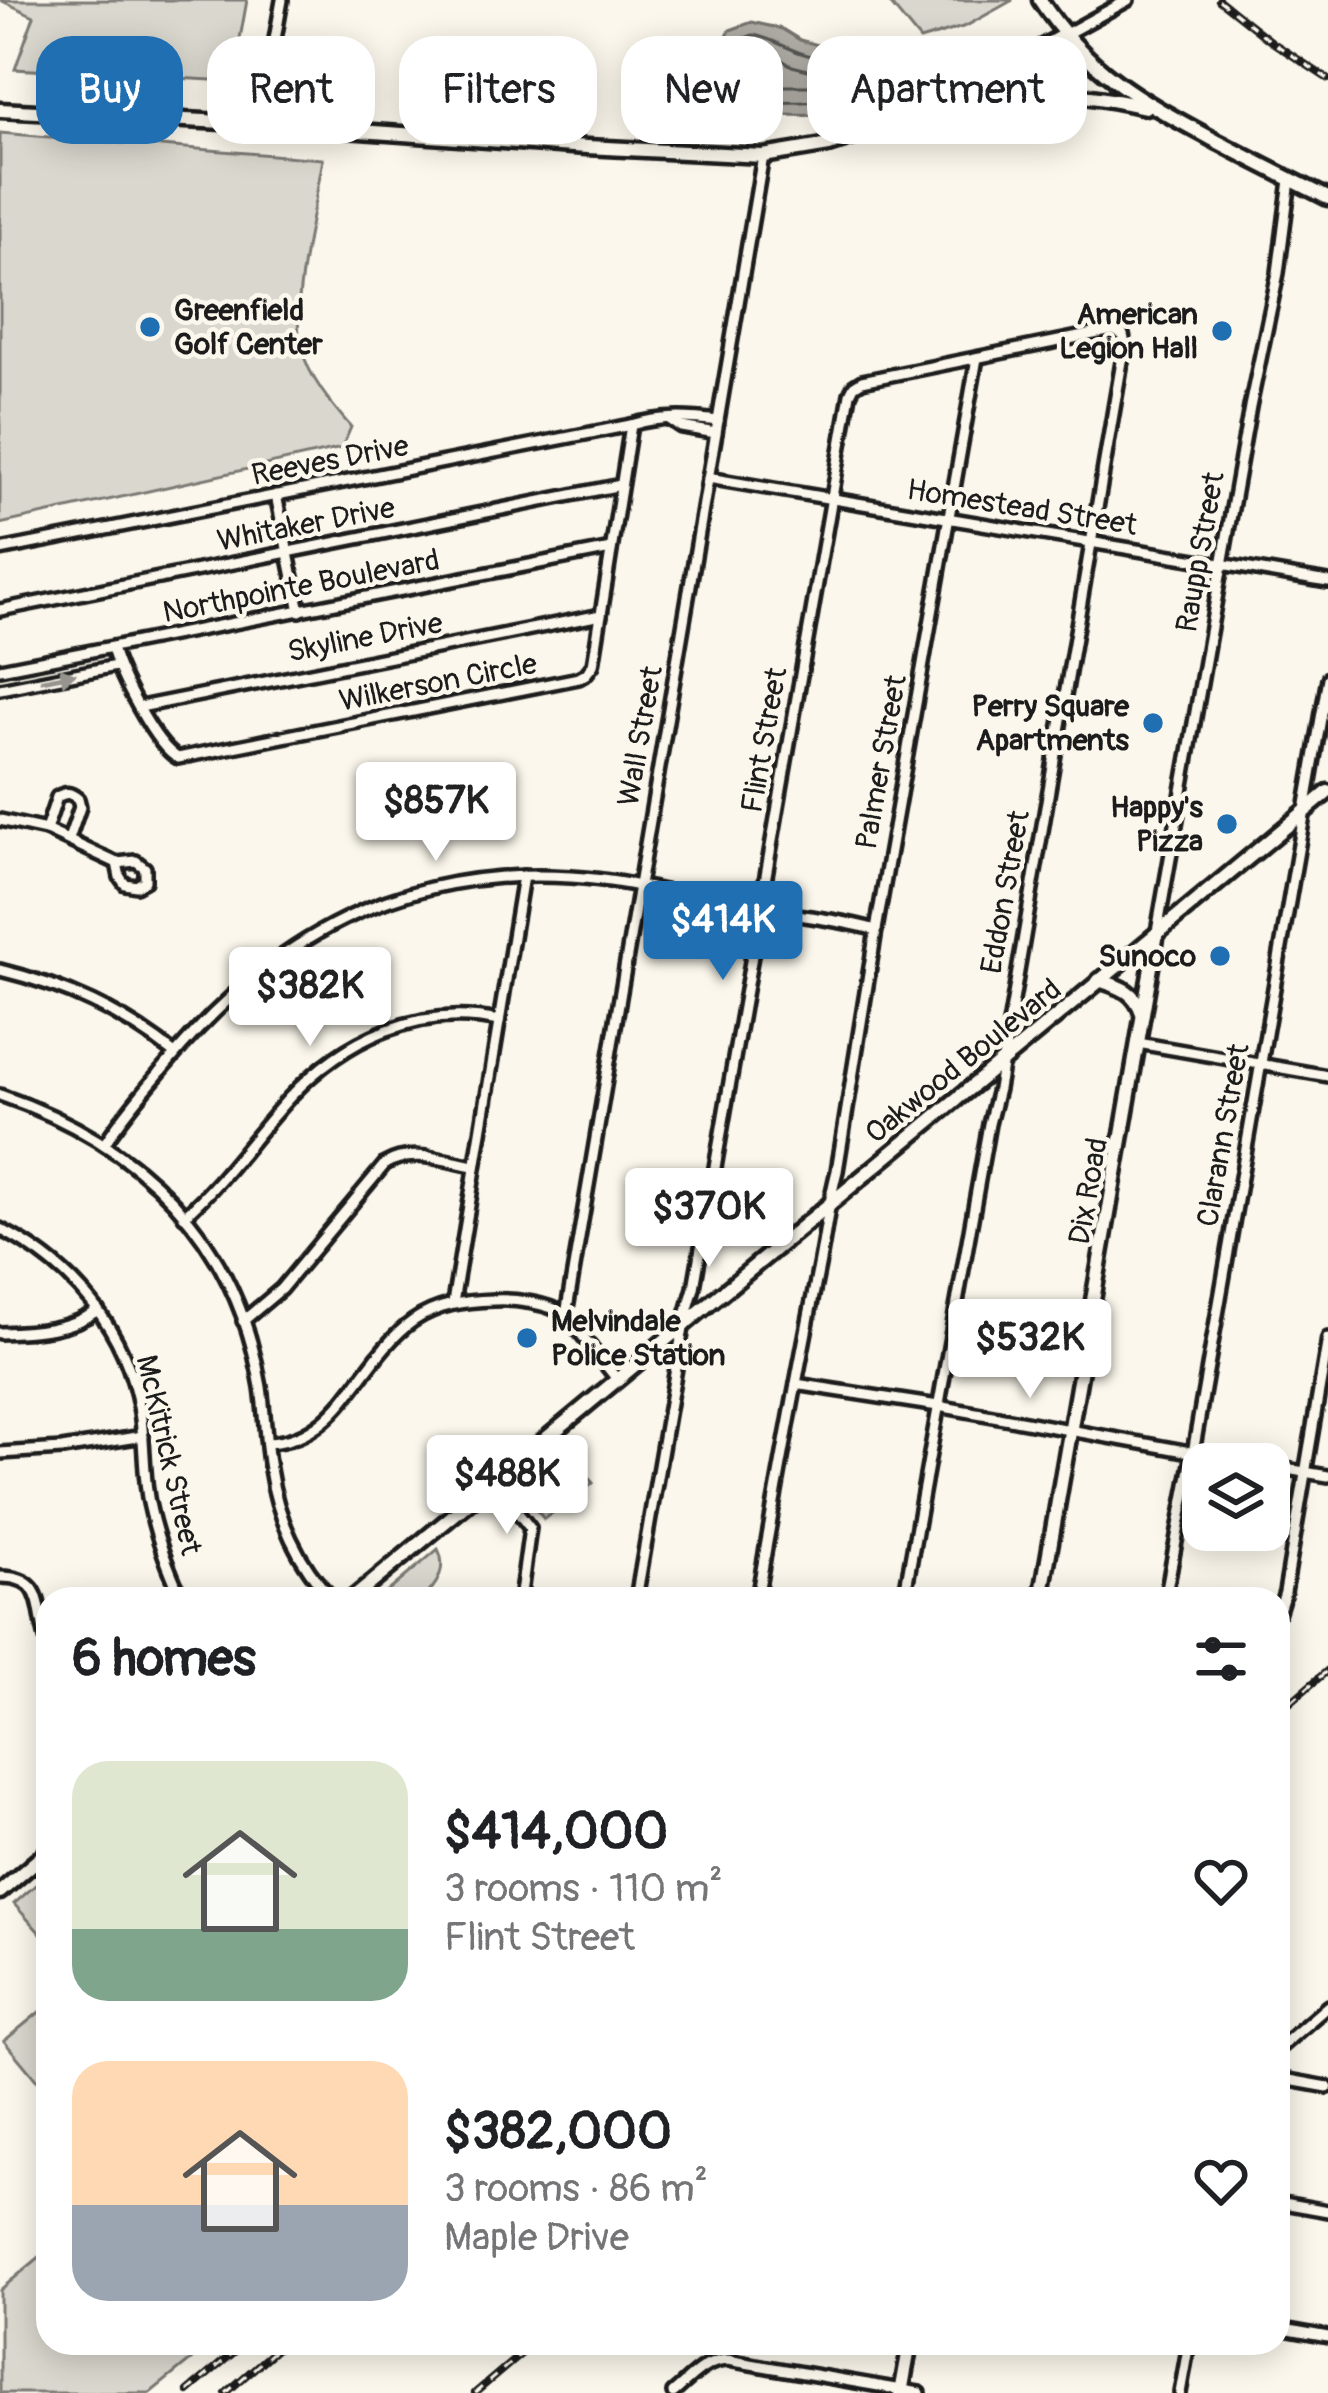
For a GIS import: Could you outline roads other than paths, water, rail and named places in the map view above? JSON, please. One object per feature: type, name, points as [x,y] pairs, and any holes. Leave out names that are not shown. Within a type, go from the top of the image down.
[{"type":"main road","points":[[1040,0],[1108,77],[1155,109],[1328,198]]},
{"type":"main road","points":[[1062,36],[1066,34]]},
{"type":"main road","points":[[1087,95],[1155,109]]},
{"type":"main road","points":[[0,110],[207,121]]},
{"type":"main road","points":[[375,132],[763,156],[831,144]]},
{"type":"main road","name":"Oakwood Boulevard","points":[[366,1587],[1328,791]]},
{"type":"main road","name":"Dix Road","points":[[1043,1587],[1157,932]]},
{"type":"main road","points":[[1099,980],[1128,990],[1144,1017]]},
{"type":"main road","points":[[0,1892],[36,1861]]},
{"type":"main road","points":[[901,2391],[908,2355]]},
{"type":"street","points":[[276,36],[282,0]]},
{"type":"street","points":[[1066,34],[1128,0]]},
{"type":"street","name":"Wall Street","points":[[566,1316],[763,156]]},
{"type":"street","name":"Raupp Street","points":[[1157,932],[1278,273],[1290,179]]},
{"type":"street","name":"Eddon Street","points":[[906,1587],[1125,344],[1123,335],[1113,330],[977,358]]},
{"type":"street","name":"Flint Street","points":[[638,1587],[850,394],[862,381],[977,358]]},
{"type":"street","name":"Palmer Street","points":[[759,1587],[837,1172],[977,358]]},
{"type":"street","name":"Reeves Drive","points":[[0,550],[653,418],[693,418],[717,427]]},
{"type":"street","name":"Wilkerson Circle","points":[[112,648],[116,665],[163,747],[178,758],[579,678],[593,665],[631,425]]},
{"type":"street","name":"Homestead Street","points":[[708,478],[1328,582]]},
{"type":"street","name":"Whitaker Drive","points":[[0,610],[621,485]]},
{"type":"street","points":[[276,495],[300,610]]},
{"type":"street","name":"Northpointe Boulevard","points":[[0,669],[610,549]]},
{"type":"street","name":"Skyline Drive","points":[[140,706],[601,615]]},
{"type":"street","points":[[0,689],[116,665]]},
{"type":"street","name":"Clarann Street","points":[[1195,1443],[1328,679]]},
{"type":"street","points":[[46,830],[57,797],[72,794],[80,806],[68,839]]},
{"type":"street","points":[[0,820],[46,830],[117,863]]},
{"type":"street","points":[[453,1303],[523,876]]},
{"type":"street","points":[[105,1143],[206,1018],[245,982],[334,924],[428,889],[474,880],[571,877],[876,930]]},
{"type":"street","points":[[0,970],[78,993],[175,1054]]},
{"type":"street","points":[[184,1216],[220,1182],[294,1093],[347,1050],[388,1029],[424,1018],[499,1021]]},
{"type":"street","points":[[1138,1042],[1328,1076]]},
{"type":"street","points":[[0,1095],[105,1143],[149,1178],[218,1264],[243,1321],[260,1380],[274,1491],[289,1533],[322,1587]]},
{"type":"street","points":[[243,1321],[281,1289],[385,1164],[411,1155],[474,1166]]},
{"type":"street","name":"McKitrick Street","points":[[0,1229],[54,1261],[79,1285],[117,1340],[138,1400],[150,1506],[177,1587]]},
{"type":"street","points":[[267,1443],[295,1440],[318,1427],[402,1330],[453,1303],[503,1299],[555,1309],[566,1316],[616,1378]]},
{"type":"street","points":[[0,1333],[59,1327],[98,1310]]},
{"type":"street","points":[[1286,1587],[1328,1338]]},
{"type":"street","points":[[796,1384],[1182,1451]]},
{"type":"street","points":[[0,1453],[143,1436]]},
{"type":"street","points":[[1290,1470],[1328,1476]]},
{"type":"street","points":[[493,1481],[530,1528],[521,1587]]},
{"type":"street","name":"Clarann Street","points":[[1168,1587],[1182,1512]]},
{"type":"street","points":[[0,1576],[22,1579],[36,1596]]},
{"type":"street","points":[[1290,2039],[1328,2006]]},
{"type":"street","points":[[1290,2080],[1328,2086]]},
{"type":"street","points":[[1290,2204],[1328,2211]]},
{"type":"street","points":[[1290,2330],[1328,2337]]},
{"type":"street","points":[[1180,2393],[1187,2355]]},
{"type":"street","points":[[673,2393],[703,2367],[727,2360],[920,2393]]},
{"type":"water","points":[[752,22],[782,29],[807,42],[807,115],[783,114],[783,36],[728,36],[730,30]]},
{"type":"railway","points":[[1219,0],[1328,79]]},
{"type":"railway","points":[[1290,1703],[1328,1670]]},
{"type":"railway","points":[[188,2391],[231,2355]]},
{"type":"railway","points":[[226,2393],[269,2355]]},
{"type":"railway","points":[[475,2393],[520,2355]]},
{"type":"place","name":"Greenfield Golf Center","points":[[150,327]]},
{"type":"place","name":"American Legion Hall","points":[[1222,331]]},
{"type":"place","name":"Perry Square Apartments","points":[[1153,723]]},
{"type":"place","name":"Happy's Pizza","points":[[1227,824]]},
{"type":"place","name":"Sunoco","points":[[1220,956]]},
{"type":"place","name":"Melvindale Police Station","points":[[527,1338]]}]
